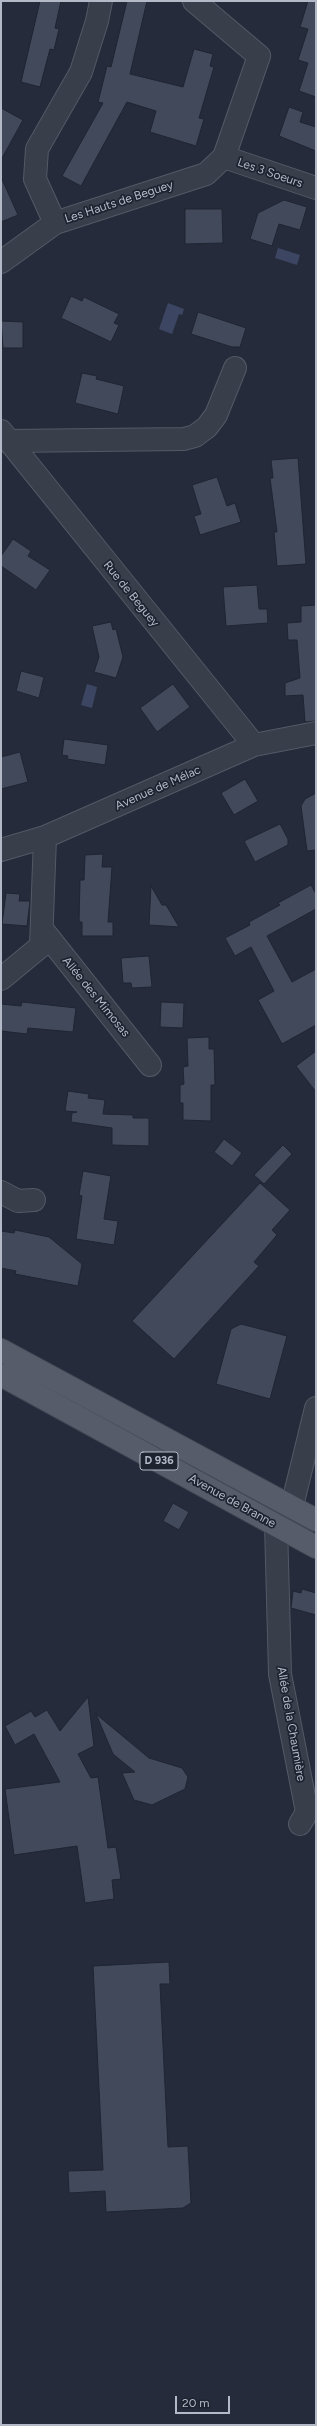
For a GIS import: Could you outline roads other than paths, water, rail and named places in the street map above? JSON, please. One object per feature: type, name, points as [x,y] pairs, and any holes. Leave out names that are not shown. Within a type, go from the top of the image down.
[{"type":"main road","name":"Avenue de Branne","points":[[1,1350],[316,1520]]},
{"type":"main road","name":"Avenue de Branne","points":[[1,1375],[316,1547]]},
{"type":"street","name":"Les Hauts de Beguey","points":[[101,1],[97,21],[81,72],[36,148],[35,180],[55,224],[206,174],[224,157],[259,56],[194,1]]},
{"type":"street","name":"Les 3 Soeurs","points":[[224,157],[316,188]]},
{"type":"street","points":[[1,262],[55,224]]},
{"type":"street","name":"Rue de Beguey","points":[[5,436],[184,439],[195,436],[207,427],[216,415],[235,368]]},
{"type":"street","name":"Rue de Beguey","points":[[5,436],[254,746]]},
{"type":"street","name":"Avenue de Mélac","points":[[1,850],[45,837],[254,746],[316,733]]},
{"type":"street","points":[[1,979],[41,946],[45,837]]},
{"type":"street","name":"Allée des Mimosas","points":[[42,929],[150,1065]]},
{"type":"street","points":[[1,1192],[18,1201],[34,1200]]},
{"type":"street","points":[[292,1506],[316,1408]]},
{"type":"street","name":"Allée de la Chaumière","points":[[276,1525],[280,1674],[307,1812],[300,1824]]},
{"type":"water","points":[[278,248],[300,255],[297,265],[275,258]]},
{"type":"water","points":[[168,303],[184,309],[182,315],[179,314],[172,334],[159,329]]},
{"type":"water","points":[[87,684],[97,687],[92,708],[81,705]]}]
